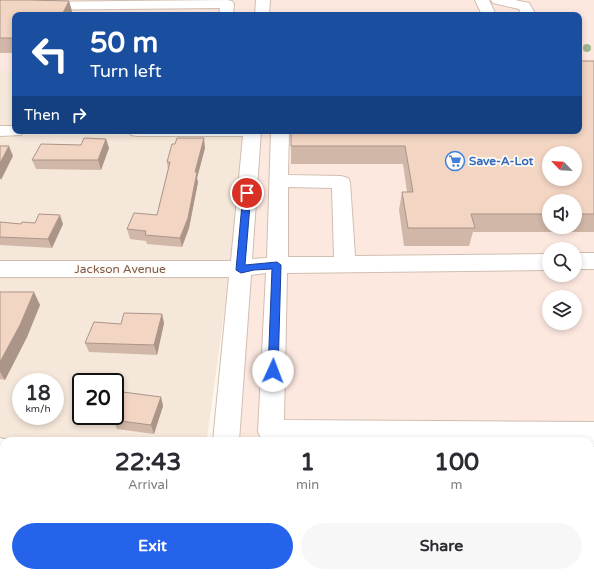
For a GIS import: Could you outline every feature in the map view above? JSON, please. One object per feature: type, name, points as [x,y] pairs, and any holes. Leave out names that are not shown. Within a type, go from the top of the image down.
[{"type":"street","points":[[262,12],[263,0]]},
{"type":"street","points":[[482,0],[488,12]]},
{"type":"street","points":[[494,0],[499,12]]},
{"type":"street","points":[[498,0],[526,10]]},
{"type":"street","points":[[0,4],[21,6],[132,3],[162,10],[184,3],[227,4],[226,12]]},
{"type":"street","points":[[0,131],[12,131]]},
{"type":"street","points":[[226,437],[252,134]]},
{"type":"street","points":[[280,134],[271,432],[555,437],[594,434]]},
{"type":"street","points":[[278,182],[341,182],[345,264]]},
{"type":"street","points":[[582,261],[594,261]]},
{"type":"street","name":"Jackson Avenue","points":[[0,269],[241,270],[254,266],[277,265],[542,262]]},
{"type":"shaded area","points":[[0,0],[257,0],[255,12],[12,12],[12,71],[0,71]]},
{"type":"shaded area","points":[[270,0],[594,0],[594,437],[240,437],[260,134],[582,134],[582,12],[268,12]]},
{"type":"shaded area","points":[[0,71],[12,71],[12,126],[0,126]]},
{"type":"shaded area","points":[[0,135],[243,136],[231,262],[0,262]]},
{"type":"shaded area","points":[[0,276],[229,277],[207,437],[0,437]]},
{"type":"building","points":[[0,0],[69,1],[64,12],[12,12],[12,38],[0,38]]},
{"type":"building","points":[[582,61],[594,61],[594,214],[582,214],[582,194],[542,194],[542,214],[471,214],[475,228],[408,228],[402,192],[413,192],[405,146],[291,146],[291,134],[582,134]]},
{"type":"building","points":[[84,138],[106,139],[98,160],[32,160],[41,144],[81,145]]},
{"type":"building","points":[[177,138],[204,138],[195,172],[197,172],[188,218],[180,238],[145,235],[146,231],[127,229],[134,213],[157,215],[170,162],[167,162],[172,144],[175,144]]},
{"type":"building","points":[[0,146],[9,146],[0,163]]},
{"type":"building","points":[[39,214],[60,215],[48,239],[0,237],[0,222],[21,224],[22,222],[35,223]]},
{"type":"building","points":[[0,292],[34,292],[20,325],[0,362]]},
{"type":"building","points":[[124,313],[162,314],[154,345],[85,343],[94,322],[121,324]]},
{"type":"building","points":[[124,392],[161,397],[151,425],[124,421]]},
{"type":"place","name":"Save-A-Lot","points":[[455,161]]},
{"type":"route","points":[[247,193],[241,270],[254,266],[277,265],[273,371]]}]
